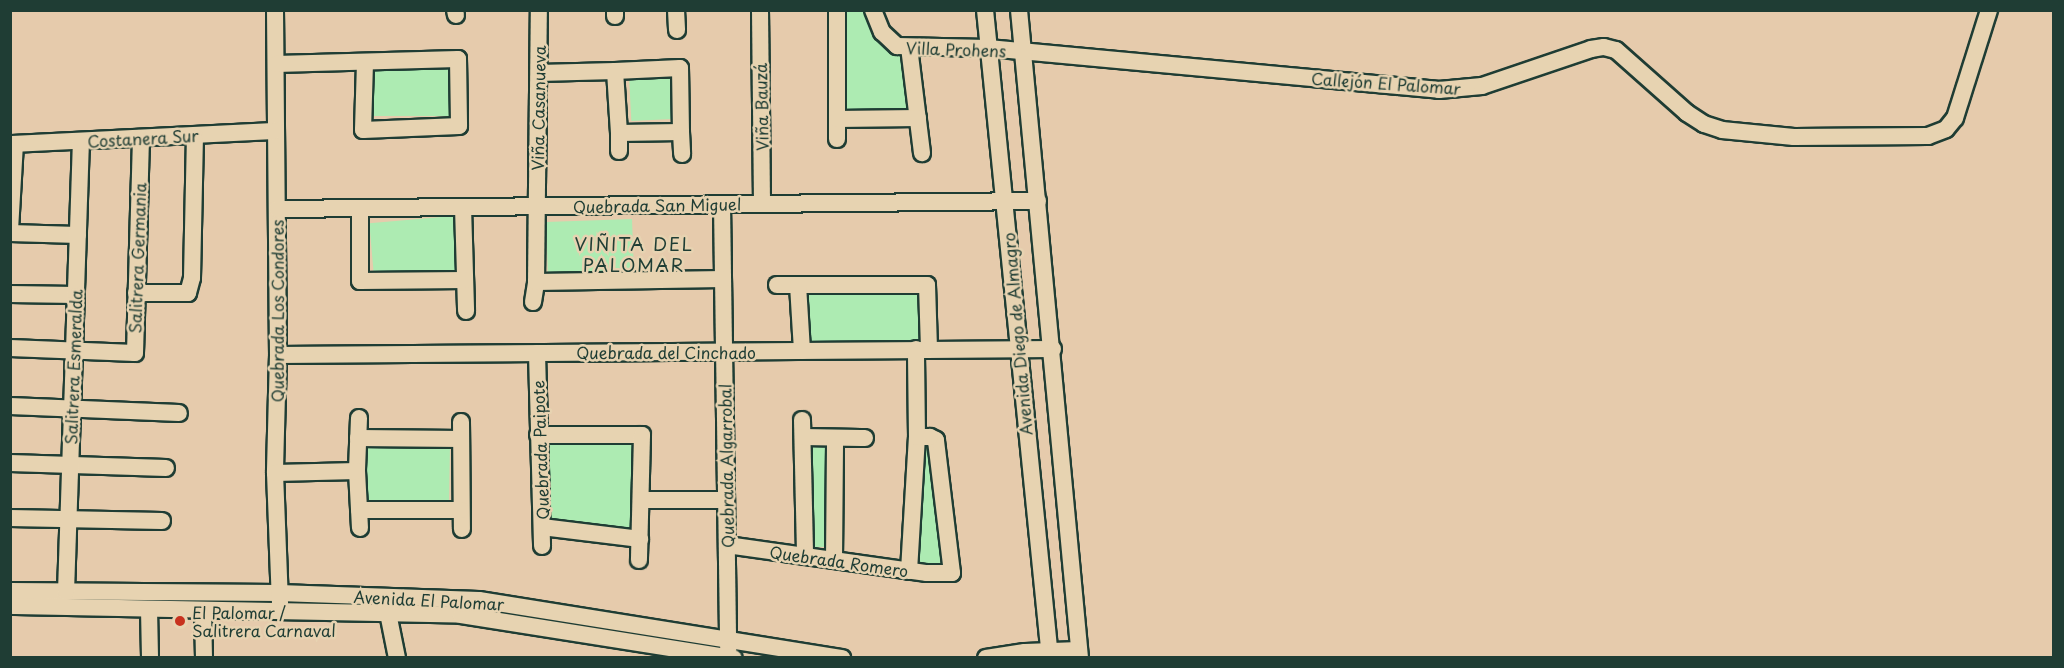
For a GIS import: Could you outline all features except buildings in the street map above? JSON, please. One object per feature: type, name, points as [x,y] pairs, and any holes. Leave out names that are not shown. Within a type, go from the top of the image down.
[{"type":"street","name":"Quebrada Los Condores","points":[[275,10],[278,355],[275,473],[281,612]]},
{"type":"street","name":"Viña Casanueva","points":[[533,303],[536,282],[539,10]]},
{"type":"street","points":[[676,10],[678,30]]},
{"type":"street","name":"Viña Bauzá","points":[[760,10],[762,204]]},
{"type":"street","points":[[837,10],[837,139]]},
{"type":"street","name":"Villa Prohens","points":[[873,10],[882,32],[889,41],[897,46],[988,48],[1023,52]]},
{"type":"street","name":"Avenida Diego de Almagro","points":[[985,10],[1049,654]]},
{"type":"street","name":"Avenida Diego de Almagro","points":[[1019,10],[1053,349],[1080,654]]},
{"type":"street","name":"Callejón El Palomar","points":[[1023,52],[1452,90],[1482,86],[1591,49],[1604,47],[1616,50],[1687,113],[1713,128],[1794,137],[1928,136],[1946,129],[1955,118],[1989,10]]},
{"type":"street","points":[[909,47],[922,153]]},
{"type":"street","points":[[276,64],[458,59],[459,126],[363,130],[365,63]]},
{"type":"street","points":[[539,74],[680,68],[682,154]]},
{"type":"street","points":[[615,71],[619,151]]},
{"type":"street","points":[[837,119],[918,118]]},
{"type":"street","name":"Costanera Sur","points":[[13,144],[276,131]]},
{"type":"street","points":[[619,133],[681,132]]},
{"type":"street","points":[[136,292],[188,293],[192,278],[195,136]]},
{"type":"street","name":"Salitrera Germania","points":[[74,350],[135,353],[141,138]]},
{"type":"street","name":"Salitrera Esmeralda","points":[[66,592],[81,141]]},
{"type":"street","points":[[13,144],[10,232],[78,235]]},
{"type":"street","name":"Quebrada San Miguel","points":[[277,209],[1038,201]]},
{"type":"street","name":"Quebrada Algarrobal","points":[[722,204],[730,651]]},
{"type":"street","points":[[463,207],[466,311]]},
{"type":"street","points":[[360,208],[360,281],[465,280]]},
{"type":"street","points":[[536,282],[723,279]]},
{"type":"street","points":[[777,285],[927,285],[909,571]]},
{"type":"street","points":[[798,285],[801,351]]},
{"type":"street","points":[[10,294],[76,296]]},
{"type":"street","points":[[10,348],[74,350]]},
{"type":"street","name":"Quebrada del Cinchado","points":[[278,355],[1053,349]]},
{"type":"street","name":"Quebrada Paipote","points":[[537,353],[542,546]]},
{"type":"street","points":[[10,406],[178,412]]},
{"type":"street","points":[[359,418],[357,471],[360,528]]},
{"type":"street","points":[[802,420],[805,556]]},
{"type":"street","points":[[461,422],[462,529]]},
{"type":"street","points":[[538,435],[642,435],[639,560]]},
{"type":"street","points":[[803,437],[865,438]]},
{"type":"street","name":"Quebrada Romero","points":[[727,545],[909,571],[952,573],[936,441],[930,437],[917,437]]},
{"type":"street","points":[[358,438],[461,439]]},
{"type":"street","points":[[834,560],[835,438]]},
{"type":"street","points":[[10,463],[166,468]]},
{"type":"street","points":[[275,473],[357,471]]},
{"type":"street","points":[[641,500],[726,500]]},
{"type":"street","points":[[358,510],[461,510]]},
{"type":"street","points":[[10,518],[162,522]]},
{"type":"street","points":[[542,527],[640,539]]},
{"type":"street","name":"Avenida El Palomar","points":[[10,591],[279,593],[479,600],[730,651]]},
{"type":"street","points":[[384,596],[397,657]]},
{"type":"street","name":"Avenida El Palomar","points":[[10,606],[461,615],[669,652],[730,651],[842,657]]},
{"type":"street","points":[[149,609],[150,657]]},
{"type":"street","points":[[203,610],[204,657]]},
{"type":"street","points":[[986,657],[1080,654]]},
{"type":"green space","points":[[843,11],[864,11],[874,34],[884,46],[902,54],[909,108],[846,110]]},
{"type":"green space","points":[[373,67],[452,67],[452,116],[373,116]]},
{"type":"green space","points":[[670,75],[672,119],[631,121],[629,77]]},
{"type":"green space","points":[[453,216],[458,272],[374,279],[369,223]]},
{"type":"green space","points":[[632,219],[634,272],[548,275],[546,222]]},
{"type":"green space","points":[[921,290],[922,340],[806,342],[805,292]]},
{"type":"green space","points":[[629,441],[636,446],[635,527],[628,532],[550,521],[546,515],[546,442]]},
{"type":"green space","points":[[928,441],[932,446],[943,566],[919,562],[922,449]]},
{"type":"green space","points":[[809,442],[827,442],[827,547],[809,547]]},
{"type":"green space","points":[[364,446],[450,448],[449,503],[363,502]]},
{"type":"place","name":"El Palomar / Salitrera Carnaval","points":[[180,621]]},
{"type":"district","name":"VIÑITA DEL PALOMAR","points":[[634,255]]}]
